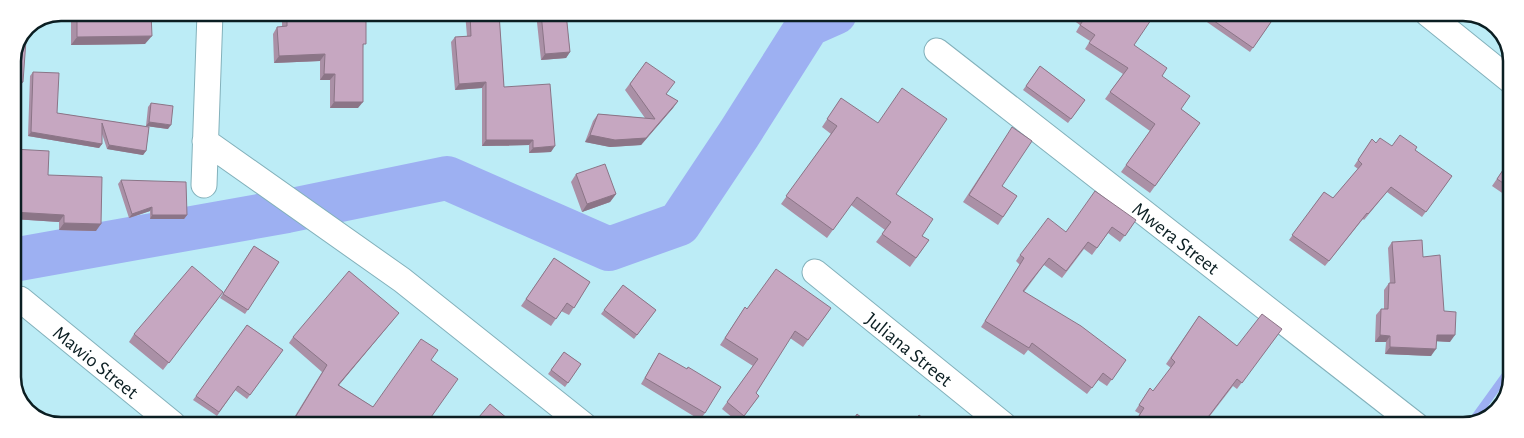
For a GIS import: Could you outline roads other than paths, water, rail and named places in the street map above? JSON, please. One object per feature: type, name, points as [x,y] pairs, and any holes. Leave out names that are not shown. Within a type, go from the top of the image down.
[{"type":"street","points":[[204,185],[204,141],[210,21]]},
{"type":"street","points":[[1437,21],[1503,75]]},
{"type":"street","name":"Mwera Street","points":[[937,51],[1405,417]]},
{"type":"street","points":[[204,141],[402,280],[575,417]]},
{"type":"street","name":"Juliana Street","points":[[815,272],[994,417]]},
{"type":"street","name":"Mawio Street","points":[[21,300],[164,417]]},
{"type":"waterway","points":[[21,259],[287,211],[447,178],[609,249],[679,224],[808,25],[817,21]]},
{"type":"waterway","points":[[1477,414],[1503,379]]}]
